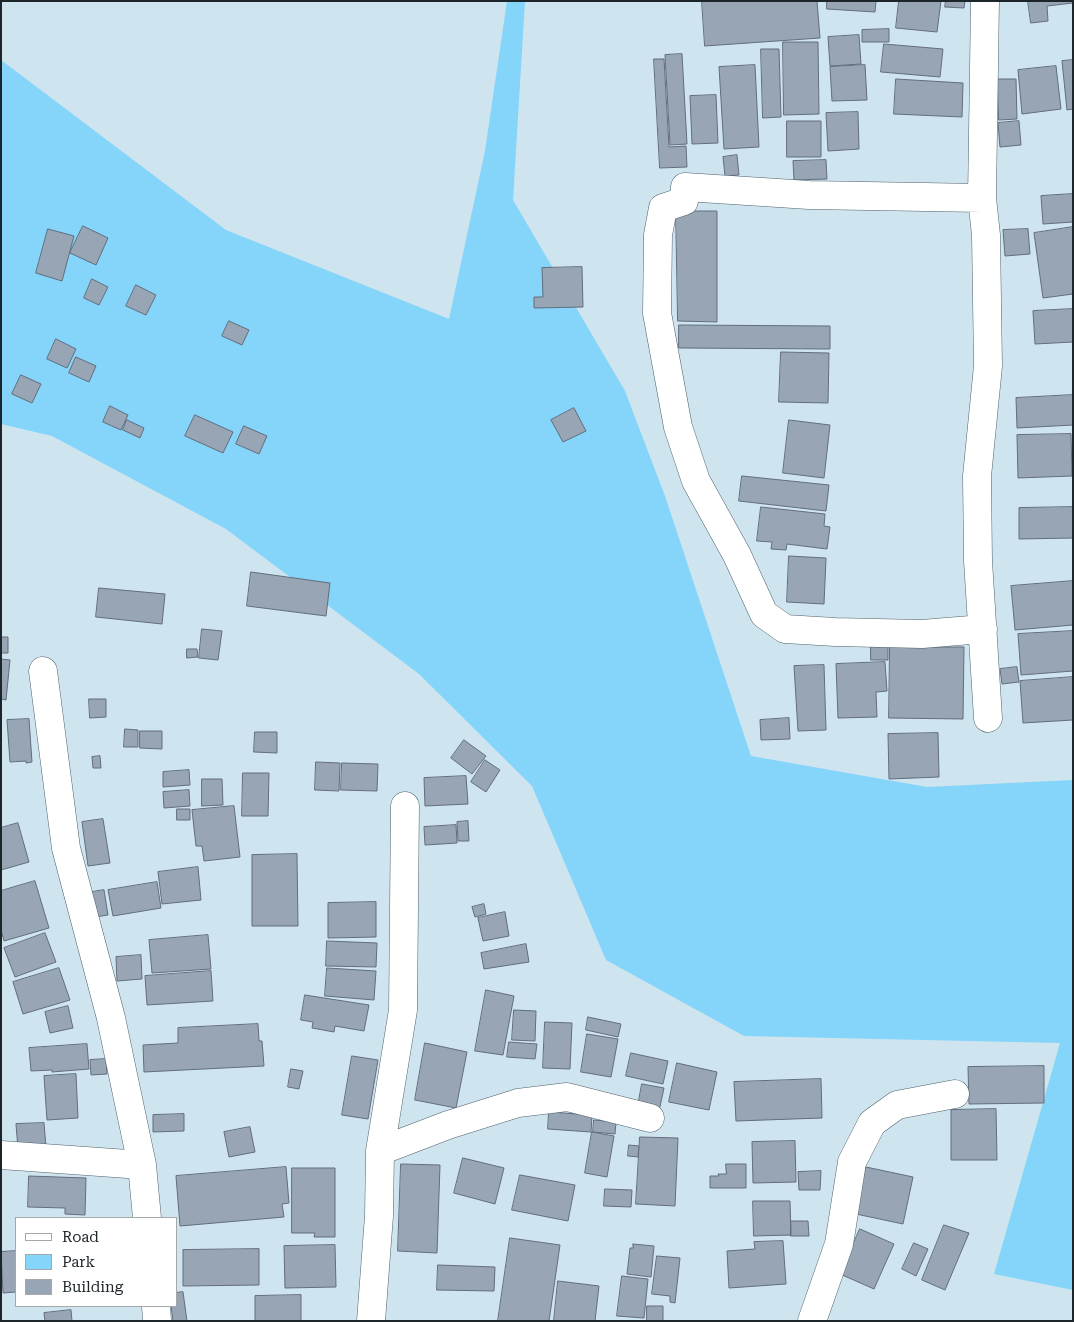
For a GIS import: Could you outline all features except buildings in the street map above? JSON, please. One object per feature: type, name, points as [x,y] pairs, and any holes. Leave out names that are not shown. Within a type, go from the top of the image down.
[{"type":"street","points":[[985,1],[982,198],[986,235],[988,366],[977,476],[978,561],[988,718]]},
{"type":"street","points":[[982,198],[809,195],[685,187],[684,201],[663,208],[658,235],[657,313],[678,428],[696,481],[737,555],[764,614],[785,629],[922,634],[983,629]]},
{"type":"street","points":[[43,671],[66,848],[111,1018],[142,1165],[147,1217]]},
{"type":"street","points":[[371,1321],[380,1150],[403,1010],[405,806]]},
{"type":"street","points":[[812,1321],[839,1244],[852,1162],[872,1124],[897,1105],[956,1094]]},
{"type":"street","points":[[380,1150],[448,1125],[518,1103],[567,1097],[650,1118]]},
{"type":"street","points":[[1,1155],[142,1165]]},
{"type":"street","points":[[156,1307],[157,1321]]},
{"type":"green space","points":[[507,1],[525,1],[513,200],[625,391],[665,496],[751,756],[927,787],[1073,780],[1073,1290],[994,1274],[1060,1043],[744,1036],[606,960],[532,786],[419,674],[226,529],[52,436],[1,424],[1,60],[226,230],[449,319],[485,151]]}]
